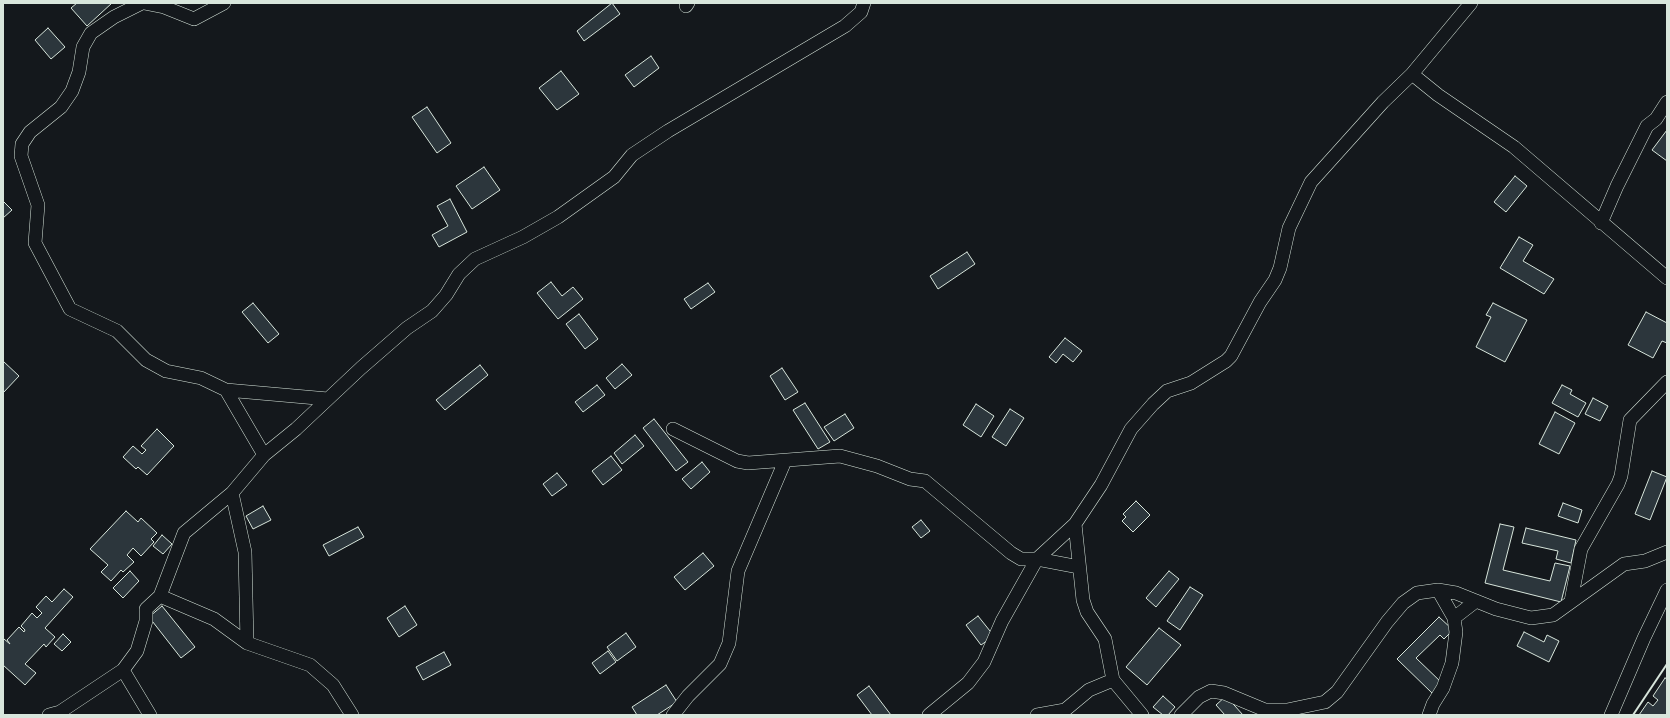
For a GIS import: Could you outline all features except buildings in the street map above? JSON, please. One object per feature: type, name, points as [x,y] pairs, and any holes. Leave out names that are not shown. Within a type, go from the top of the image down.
[{"type":"street","points":[[224,3],[194,19],[164,7],[143,3],[114,17],[91,33],[83,47],[79,72],[72,91],[61,107],[30,132],[22,144],[21,156],[38,205],[35,243],[70,309],[117,331],[146,360],[166,371],[201,378],[226,390],[328,399]]},
{"type":"street","points":[[49,715],[60,712],[123,670],[137,651],[146,621],[146,609],[160,596],[184,533],[232,493],[264,455],[296,429],[407,328],[432,311],[446,295],[459,274],[475,259],[523,237],[558,217],[614,177],[632,155],[668,131],[845,26],[861,12],[864,3]]},
{"type":"street","points":[[929,715],[968,683],[984,662],[1002,621],[1037,559],[1075,524],[1101,485],[1131,429],[1153,404],[1167,391],[1191,383],[1226,361],[1230,356],[1275,280],[1280,268],[1290,228],[1311,182],[1383,102],[1412,74],[1471,3]]},
{"type":"street","points":[[1412,74],[1438,95],[1514,147],[1667,278]]},
{"type":"street","points":[[1602,223],[1617,186],[1647,126],[1656,119],[1667,102]]},
{"type":"street","points":[[1571,601],[1581,550],[1621,476],[1630,420],[1667,382]]},
{"type":"street","points":[[226,390],[264,455]]},
{"type":"street","points":[[673,429],[737,461],[748,463],[840,456],[877,466],[910,479],[925,481],[1011,553],[1022,559],[1037,559],[1079,567]]},
{"type":"street","points":[[673,715],[688,696],[720,664],[729,643],[738,571],[786,461]]},
{"type":"street","points":[[232,493],[244,552],[247,643]]},
{"type":"street","points":[[1075,524],[1083,600],[1087,612],[1105,639],[1113,680],[1142,715]]},
{"type":"street","points":[[1181,715],[1199,697],[1211,691],[1224,693],[1265,710],[1287,710],[1325,702],[1337,692],[1386,622],[1403,603],[1417,593],[1438,590],[1456,594],[1496,610],[1531,618],[1553,615],[1624,564],[1645,561],[1667,552]]},
{"type":"street","points":[[1430,715],[1433,704],[1443,688],[1452,663],[1456,632],[1454,618],[1438,590]]},
{"type":"street","points":[[1612,715],[1644,638],[1667,590]]},
{"type":"street","points":[[160,596],[214,619],[247,643],[262,650],[286,656],[310,666],[333,685],[352,715]]},
{"type":"street","points":[[1454,618],[1476,601]]},
{"type":"street","points":[[123,670],[150,715]]},
{"type":"street","points":[[1037,715],[1065,710],[1089,690],[1113,680]]},
{"type":"wall","points":[[1633,715],[1667,664]]}]
